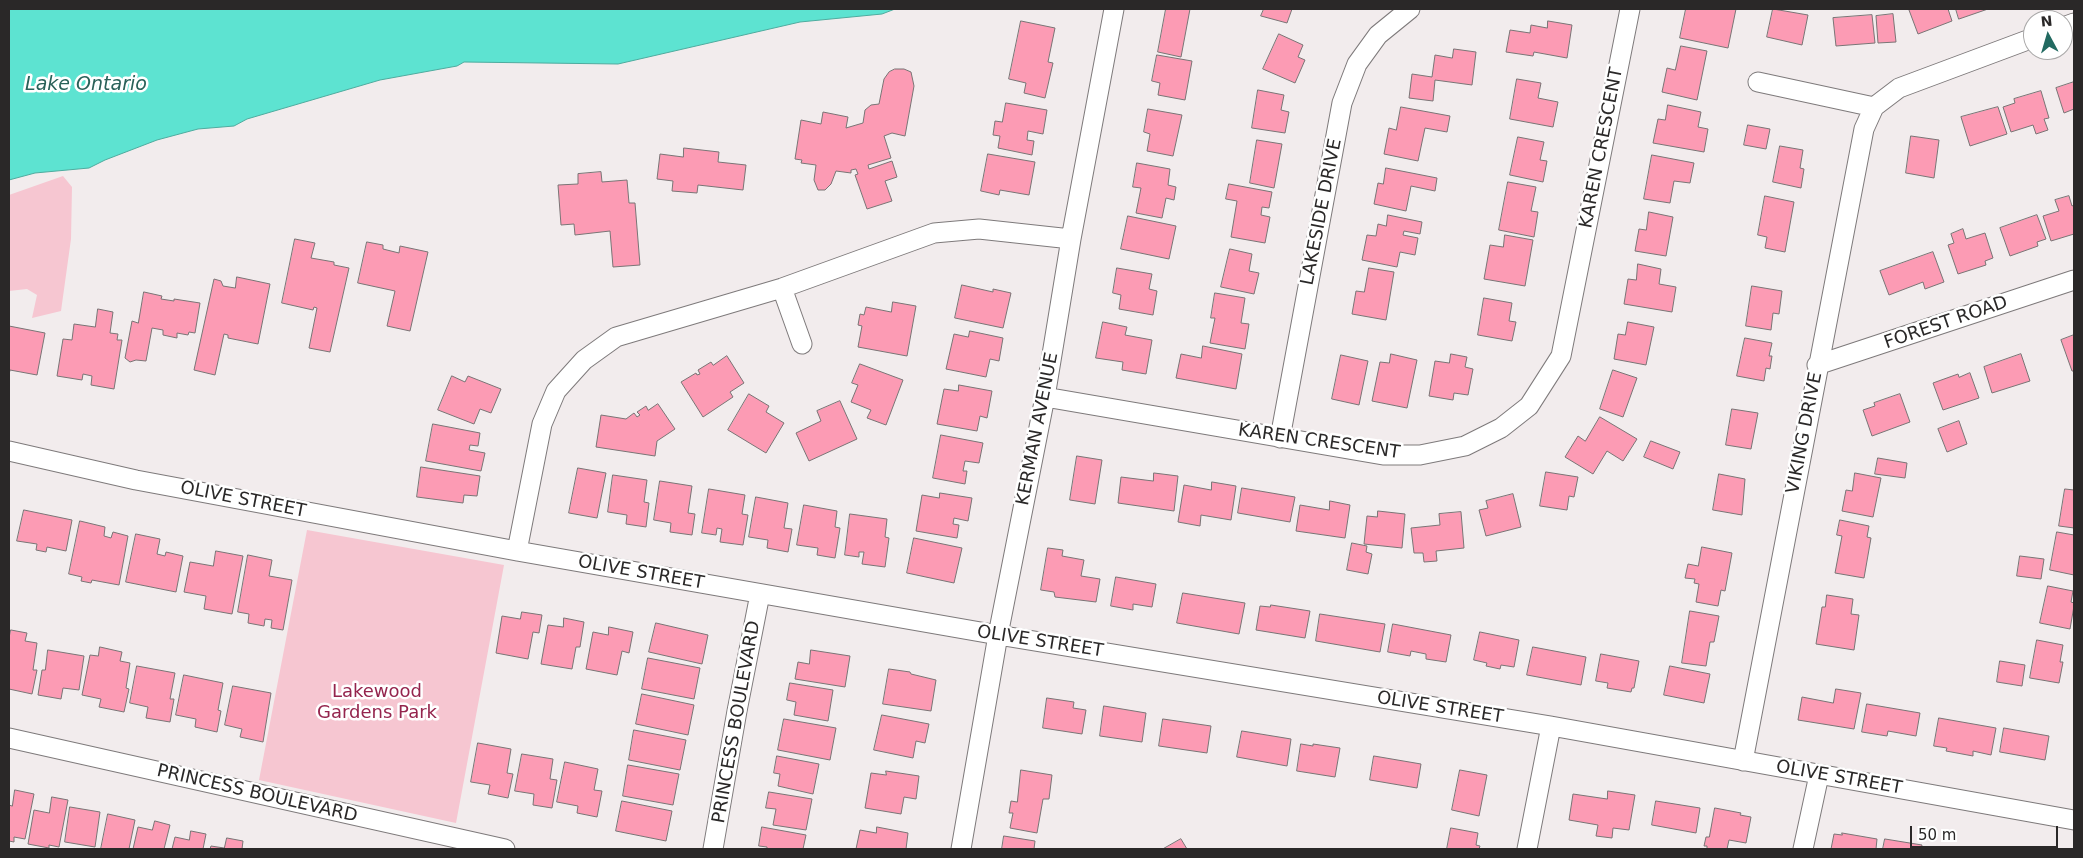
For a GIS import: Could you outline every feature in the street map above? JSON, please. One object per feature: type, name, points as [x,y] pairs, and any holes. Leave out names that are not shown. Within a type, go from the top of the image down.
[{"type":"street","name":"KERMAN AVENUE","points":[[961,849],[998,635],[1045,397],[1071,239],[1114,9]]},
{"type":"street","name":"LAKESIDE DRIVE","points":[[1280,438],[1342,103],[1357,64],[1378,35],[1410,9]]},
{"type":"street","name":"KAREN CRESCENT","points":[[1045,397],[1383,455],[1420,455],[1465,446],[1501,428],[1529,406],[1561,356],[1630,9]]},
{"type":"street","name":"VIKING DRIVE","points":[[1743,761],[1864,129],[1874,107],[1899,88],[2023,42]]},
{"type":"street","points":[[1758,82],[1874,107]]},
{"type":"street","points":[[518,552],[542,424],[556,391],[584,360],[616,337],[782,288],[934,233],[979,229],[1071,239]]},
{"type":"street","name":"FOREST ROAD","points":[[1818,365],[2074,280]]},
{"type":"street","points":[[782,288],[802,344]]},
{"type":"street","name":"OLIVE STREET","points":[[9,451],[136,480],[518,552],[998,635],[1551,726],[2074,820]]},
{"type":"street","name":"PRINCESS BOULEVARD","points":[[713,849],[760,594]]},
{"type":"street","points":[[1527,849],[1551,726]]},
{"type":"street","name":"PRINCESS BOULEVARD","points":[[9,738],[505,849]]},
{"type":"street","points":[[1803,849],[1819,774]]},
{"type":"green space","points":[[63,176],[72,187],[71,239],[61,311],[32,318],[37,295],[27,289],[9,291],[9,195]]},
{"type":"green space","name":"Lakewood Gardens Park","points":[[307,530],[504,565],[456,823],[259,780]]},
{"type":"water","name":"Lake Ontario","points":[[9,9],[895,9],[882,14],[800,22],[618,64],[464,62],[457,66],[380,80],[247,119],[234,126],[198,129],[157,140],[89,168],[35,173],[9,180]]},
{"type":"building","points":[[1166,9],[1190,9],[1181,57],[1158,52]]},
{"type":"building","points":[[1264,9],[1292,9],[1287,23],[1261,16]]},
{"type":"building","points":[[1686,9],[1736,9],[1728,48],[1680,38]]},
{"type":"building","points":[[1773,9],[1808,15],[1802,45],[1767,37]]},
{"type":"building","points":[[1948,9],[1952,21],[1918,34],[1909,10]]},
{"type":"building","points":[[1956,9],[1988,9],[1959,19]]},
{"type":"building","points":[[1893,14],[1896,42],[1878,43],[1876,16]]},
{"type":"building","points":[[1872,15],[1875,43],[1836,46],[1833,18]]},
{"type":"building","points":[[1021,21],[1055,28],[1048,62],[1053,63],[1045,98],[1024,93],[1026,83],[1009,79]]},
{"type":"building","points":[[1548,21],[1572,25],[1567,58],[1534,52],[1533,56],[1506,52],[1510,30],[1530,33],[1531,25],[1547,28]]},
{"type":"building","points":[[1279,34],[1303,45],[1298,57],[1305,60],[1295,83],[1263,69]]},
{"type":"building","points":[[1681,46],[1707,51],[1697,100],[1662,92],[1667,68],[1675,70]]},
{"type":"building","points":[[1454,49],[1476,52],[1472,85],[1435,80],[1433,101],[1409,98],[1412,74],[1432,77],[1435,55],[1452,58]]},
{"type":"building","points":[[1157,55],[1192,61],[1185,100],[1158,95],[1160,83],[1152,81]]},
{"type":"building","points":[[895,69],[904,69],[911,72],[914,86],[905,136],[892,133],[884,136],[891,158],[868,165],[869,169],[892,161],[897,177],[885,181],[892,201],[867,209],[855,175],[858,174],[856,169],[851,170],[851,173],[836,171],[831,184],[825,190],[818,190],[814,180],[816,165],[801,163],[802,160],[795,159],[801,120],[821,124],[823,112],[848,117],[846,128],[863,123],[865,110],[871,105],[879,104],[884,79],[889,72]]},
{"type":"building","points":[[1517,79],[1541,83],[1538,98],[1558,102],[1553,127],[1510,119]]},
{"type":"building","points":[[2074,82],[2074,109],[2064,113],[2056,88]]},
{"type":"building","points":[[1258,90],[1284,95],[1281,110],[1289,112],[1285,133],[1252,128]]},
{"type":"building","points":[[2041,91],[2049,118],[2044,119],[2048,130],[2036,134],[2033,125],[2011,132],[2003,107],[2015,103],[2014,99]]},
{"type":"building","points":[[1006,103],[1047,110],[1043,134],[1028,131],[1027,140],[1034,141],[1032,155],[998,148],[1000,136],[993,135],[995,121],[1002,122]]},
{"type":"building","points":[[1668,105],[1701,112],[1698,127],[1708,129],[1704,152],[1653,143],[1658,119],[1665,120]]},
{"type":"building","points":[[1401,107],[1450,116],[1447,132],[1425,128],[1418,161],[1384,154],[1389,128],[1396,130]]},
{"type":"building","points":[[1998,107],[2007,134],[1970,146],[1961,117]]},
{"type":"building","points":[[1148,109],[1182,115],[1173,156],[1147,151],[1150,134],[1144,132]]},
{"type":"building","points":[[1748,125],[1770,129],[1766,149],[1744,145]]},
{"type":"building","points":[[1911,136],[1939,140],[1934,178],[1906,173]]},
{"type":"building","points":[[1518,137],[1544,142],[1540,160],[1547,161],[1543,182],[1510,175]]},
{"type":"building","points":[[1257,140],[1282,144],[1274,188],[1250,183]]},
{"type":"building","points":[[1780,146],[1803,150],[1800,168],[1804,169],[1801,188],[1773,182]]},
{"type":"building","points":[[684,148],[719,152],[718,162],[746,165],[743,190],[698,185],[697,193],[672,191],[673,181],[657,179],[660,154],[683,157]]},
{"type":"building","points":[[988,154],[1035,162],[1029,195],[1000,190],[999,195],[981,191]]},
{"type":"building","points":[[1652,155],[1694,163],[1690,183],[1674,181],[1670,203],[1644,199]]},
{"type":"building","points":[[1137,163],[1170,169],[1168,185],[1176,187],[1174,200],[1166,198],[1162,218],[1136,213],[1141,188],[1133,187]]},
{"type":"building","points":[[1386,168],[1437,178],[1435,191],[1411,186],[1406,211],[1374,204],[1378,183],[1383,184]]},
{"type":"building","points":[[601,172],[602,182],[627,180],[629,203],[635,203],[640,265],[613,267],[610,231],[575,235],[574,224],[561,225],[558,185],[578,184],[578,174]]},
{"type":"building","points":[[1508,182],[1536,187],[1531,211],[1538,212],[1534,237],[1499,230]]},
{"type":"building","points":[[1229,184],[1272,192],[1269,208],[1262,207],[1261,215],[1270,217],[1265,243],[1231,237],[1237,201],[1226,199]]},
{"type":"building","points":[[1765,196],[1794,202],[1785,252],[1765,248],[1767,237],[1758,235]]},
{"type":"building","points":[[2069,196],[2072,206],[2074,205],[2074,234],[2051,241],[2043,216],[2059,211],[2055,200]]},
{"type":"building","points":[[1649,212],[1673,217],[1666,256],[1635,251],[1639,229],[1646,230]]},
{"type":"building","points":[[1388,215],[1422,222],[1420,234],[1404,231],[1403,235],[1418,238],[1415,255],[1400,252],[1397,267],[1362,260],[1367,235],[1376,236],[1378,224],[1386,226]]},
{"type":"building","points":[[2037,215],[2046,239],[2037,242],[2038,246],[2010,256],[2000,228]]},
{"type":"building","points":[[1128,216],[1176,226],[1169,259],[1121,249]]},
{"type":"building","points":[[1963,229],[1966,239],[1985,233],[1993,258],[1985,261],[1986,265],[1958,274],[1948,245],[1954,243],[1951,234]]},
{"type":"building","points":[[1505,235],[1533,240],[1525,286],[1484,279],[1490,245],[1503,247]]},
{"type":"building","points":[[295,239],[315,243],[311,258],[334,262],[334,265],[349,268],[330,352],[309,348],[317,308],[314,307],[313,310],[282,303]]},
{"type":"building","points":[[367,242],[383,245],[383,249],[399,253],[400,246],[428,252],[410,331],[387,326],[395,291],[358,283]]},
{"type":"building","points":[[1230,249],[1252,254],[1249,271],[1259,273],[1254,294],[1221,287]]},
{"type":"building","points":[[1933,252],[1944,282],[1925,289],[1923,282],[1889,295],[1880,271]]},
{"type":"building","points":[[1638,264],[1661,269],[1659,284],[1676,287],[1672,312],[1624,304],[1628,279],[1636,280]]},
{"type":"building","points":[[1117,268],[1152,274],[1149,289],[1157,291],[1153,315],[1119,309],[1121,295],[1113,293]]},
{"type":"building","points":[[1369,268],[1394,272],[1386,320],[1352,314],[1356,291],[1364,292]]},
{"type":"building","points":[[237,277],[270,284],[258,344],[228,338],[228,335],[224,334],[215,375],[194,370],[214,279],[221,281],[223,286],[235,288]]},
{"type":"building","points":[[962,285],[993,292],[993,289],[1011,293],[1003,328],[955,318]]},
{"type":"building","points":[[1752,286],[1782,291],[1779,314],[1773,313],[1771,330],[1746,326]]},
{"type":"building","points":[[144,292],[162,296],[161,299],[200,303],[195,333],[189,332],[188,335],[177,333],[177,338],[163,335],[163,330],[152,328],[146,361],[136,360],[130,362],[125,358],[132,321],[138,323]]},
{"type":"building","points":[[1215,293],[1245,298],[1241,323],[1249,324],[1245,349],[1210,343],[1215,318],[1211,318]]},
{"type":"building","points":[[1484,298],[1512,303],[1509,321],[1516,322],[1512,341],[1478,335]]},
{"type":"building","points":[[893,302],[916,306],[907,356],[858,347],[862,326],[858,325],[860,314],[864,315],[866,307],[891,312]]},
{"type":"building","points":[[98,309],[113,312],[110,333],[118,334],[117,340],[122,340],[114,389],[91,385],[92,376],[83,374],[82,380],[57,376],[63,339],[72,340],[74,324],[95,327]]},
{"type":"building","points":[[1103,322],[1127,327],[1125,335],[1152,340],[1146,374],[1122,370],[1123,362],[1096,358]]},
{"type":"building","points":[[1628,322],[1654,327],[1646,365],[1614,359],[1618,334],[1625,335]]},
{"type":"building","points":[[9,326],[45,333],[37,375],[10,370],[9,375]]},
{"type":"building","points":[[970,331],[1003,338],[999,361],[990,359],[986,377],[946,369],[954,334],[968,337]]},
{"type":"building","points":[[2074,335],[2074,371],[2072,371],[2061,340]]},
{"type":"building","points":[[1745,338],[1772,343],[1769,356],[1772,356],[1770,369],[1766,368],[1764,381],[1737,376]]},
{"type":"building","points":[[1203,346],[1242,354],[1236,389],[1176,378],[1181,354],[1201,358]]},
{"type":"building","points":[[1391,354],[1417,360],[1407,408],[1372,401],[1380,362],[1389,363]]},
{"type":"building","points":[[1451,354],[1467,357],[1465,367],[1473,369],[1468,395],[1454,393],[1453,400],[1429,396],[1435,361],[1449,363]]},
{"type":"building","points":[[2021,354],[2030,381],[1992,393],[1984,367]]},
{"type":"building","points":[[1341,355],[1368,361],[1359,405],[1332,399]]},
{"type":"building","points":[[727,356],[744,383],[730,392],[733,397],[703,417],[681,382],[696,373],[697,375],[700,374],[698,370],[711,362],[713,365]]},
{"type":"building","points":[[860,364],[903,380],[886,425],[867,418],[871,410],[851,402],[858,385],[852,383]]},
{"type":"building","points":[[1613,370],[1637,378],[1623,417],[1600,409]]},
{"type":"building","points":[[1970,373],[1979,398],[1943,410],[1933,383],[1958,374],[1959,377]]},
{"type":"building","points":[[452,376],[465,382],[468,376],[501,389],[491,413],[480,409],[474,424],[438,410]]},
{"type":"building","points":[[959,385],[992,391],[987,418],[980,416],[977,431],[937,424],[944,389],[958,391]]},
{"type":"building","points":[[749,394],[769,406],[766,412],[784,423],[766,453],[728,430]]},
{"type":"building","points":[[1900,394],[1910,422],[1872,436],[1863,410],[1875,406],[1874,403]]},
{"type":"building","points":[[840,401],[857,439],[809,461],[796,433],[821,421],[817,411]]},
{"type":"building","points":[[658,404],[675,429],[657,441],[655,456],[596,447],[601,415],[626,419],[634,413],[637,417],[640,415],[637,412],[646,406],[648,410]]},
{"type":"building","points":[[1732,409],[1758,413],[1751,449],[1726,445]]},
{"type":"building","points":[[1600,417],[1637,439],[1623,461],[1607,451],[1593,474],[1565,457],[1578,436],[1585,441]]},
{"type":"building","points":[[1959,421],[1967,444],[1947,452],[1938,429]]},
{"type":"building","points":[[433,424],[480,433],[478,446],[470,445],[469,450],[485,453],[481,471],[426,461]]},
{"type":"building","points":[[941,435],[983,443],[979,463],[965,461],[963,471],[967,471],[965,484],[933,478]]},
{"type":"building","points":[[1651,441],[1680,452],[1673,469],[1644,457]]},
{"type":"building","points":[[1077,456],[1102,460],[1095,504],[1070,500]]},
{"type":"building","points":[[1878,458],[1907,463],[1905,478],[1875,474]]},
{"type":"building","points":[[421,467],[480,476],[477,496],[464,495],[463,503],[417,497]]},
{"type":"building","points":[[578,468],[606,473],[597,518],[569,513]]},
{"type":"building","points":[[1546,472],[1578,477],[1574,497],[1569,496],[1567,510],[1540,506]]},
{"type":"building","points":[[1154,473],[1178,476],[1174,511],[1118,503],[1121,477],[1153,481]]},
{"type":"building","points":[[1855,473],[1881,478],[1873,517],[1842,511],[1846,490],[1852,491]]},
{"type":"building","points":[[1719,474],[1745,479],[1742,515],[1713,510]]},
{"type":"building","points":[[613,475],[647,480],[644,502],[649,503],[646,527],[626,524],[627,515],[608,512]]},
{"type":"building","points":[[660,481],[692,486],[688,513],[695,514],[692,535],[670,532],[671,523],[654,520]]},
{"type":"building","points":[[1212,482],[1236,486],[1231,520],[1201,515],[1200,526],[1178,522],[1184,485],[1211,490]]},
{"type":"building","points":[[1242,488],[1295,497],[1290,522],[1238,513]]},
{"type":"building","points":[[709,489],[745,495],[742,514],[748,515],[743,545],[720,542],[722,529],[717,528],[716,535],[702,533]]},
{"type":"building","points":[[2065,489],[2074,490],[2074,528],[2059,526]]},
{"type":"building","points":[[940,493],[972,498],[968,521],[954,518],[953,524],[959,525],[957,538],[916,531],[922,495],[939,498]]},
{"type":"building","points":[[1513,494],[1521,527],[1486,536],[1479,510],[1488,508],[1486,501]]},
{"type":"building","points":[[756,497],[788,503],[784,528],[792,529],[788,552],[767,548],[768,540],[749,537]]},
{"type":"building","points":[[1330,501],[1350,505],[1345,538],[1296,531],[1300,505],[1329,510]]},
{"type":"building","points":[[804,505],[837,511],[835,527],[840,528],[835,558],[817,555],[818,548],[797,545]]},
{"type":"building","points":[[24,510],[72,520],[66,551],[47,547],[46,552],[36,550],[37,544],[17,541]]},
{"type":"building","points":[[1378,511],[1405,514],[1402,548],[1364,544],[1367,516],[1377,517]]},
{"type":"building","points":[[1461,512],[1464,548],[1436,551],[1437,561],[1424,562],[1423,553],[1414,553],[1411,528],[1440,525],[1439,514]]},
{"type":"building","points":[[850,514],[887,519],[885,537],[889,538],[885,567],[862,564],[864,552],[859,552],[859,557],[845,555]]},
{"type":"building","points":[[1840,520],[1869,526],[1867,537],[1871,538],[1864,578],[1835,573],[1842,536],[1837,535]]},
{"type":"building","points":[[80,521],[105,527],[104,536],[111,538],[113,532],[128,536],[119,585],[92,580],[91,583],[81,581],[82,577],[69,574]]},
{"type":"building","points":[[2057,532],[2074,535],[2074,575],[2050,570]]},
{"type":"building","points":[[136,534],[160,539],[157,554],[165,556],[166,552],[183,556],[176,592],[126,582]]},
{"type":"building","points":[[914,538],[962,548],[954,583],[907,573]]},
{"type":"building","points":[[1352,543],[1367,546],[1366,552],[1372,554],[1368,574],[1347,570]]},
{"type":"building","points":[[1702,547],[1732,553],[1725,591],[1721,590],[1718,606],[1696,602],[1699,584],[1694,583],[1695,579],[1685,578],[1688,564],[1698,566]]},
{"type":"building","points":[[1048,548],[1063,550],[1062,556],[1084,560],[1081,576],[1100,579],[1096,602],[1055,597],[1054,592],[1041,590]]},
{"type":"building","points":[[216,551],[243,556],[232,614],[204,609],[206,596],[184,592],[190,562],[213,566]]},
{"type":"building","points":[[248,555],[272,560],[269,576],[292,580],[283,630],[271,628],[272,620],[265,619],[264,626],[248,623],[249,614],[238,612]]},
{"type":"building","points":[[2020,556],[2044,559],[2041,579],[2017,576]]},
{"type":"building","points":[[1116,577],[1156,584],[1152,607],[1133,604],[1133,610],[1111,606]]},
{"type":"building","points":[[2048,586],[2073,591],[2071,602],[2074,603],[2074,606],[2070,629],[2040,623]]},
{"type":"building","points":[[1183,593],[1245,603],[1239,634],[1177,623]]},
{"type":"building","points":[[1827,595],[1853,599],[1851,614],[1859,615],[1854,650],[1816,644],[1822,607],[1825,607]]},
{"type":"building","points":[[1271,605],[1310,611],[1305,638],[1256,630],[1260,606],[1270,607]]},
{"type":"building","points":[[1690,611],[1719,616],[1714,642],[1710,642],[1706,666],[1682,663]]},
{"type":"building","points":[[522,612],[542,615],[539,633],[533,632],[528,659],[496,653],[502,616],[520,619]]},
{"type":"building","points":[[1320,614],[1385,624],[1380,652],[1316,641]]},
{"type":"building","points":[[564,618],[584,622],[580,647],[576,647],[572,669],[541,664],[548,625],[563,627]]},
{"type":"building","points":[[656,623],[708,635],[702,664],[649,652]]},
{"type":"building","points":[[1393,624],[1451,635],[1446,662],[1426,659],[1426,654],[1411,651],[1410,656],[1388,652]]},
{"type":"building","points":[[609,627],[633,632],[629,653],[622,651],[617,675],[586,669],[593,632],[608,635]]},
{"type":"building","points":[[11,630],[27,633],[25,641],[37,643],[33,670],[37,670],[32,694],[9,689],[9,638]]},
{"type":"building","points":[[1480,632],[1519,640],[1514,667],[1501,665],[1500,669],[1486,666],[1487,663],[1474,660]]},
{"type":"building","points":[[2037,640],[2063,645],[2060,662],[2063,662],[2059,683],[2030,678]]},
{"type":"building","points":[[100,647],[122,652],[120,661],[130,663],[126,688],[129,689],[124,712],[99,707],[101,699],[82,695],[90,655],[98,656]]},
{"type":"building","points":[[1533,647],[1586,657],[1581,685],[1527,675]]},
{"type":"building","points":[[48,650],[84,656],[79,690],[63,688],[61,699],[38,695],[42,670],[45,670]]},
{"type":"building","points":[[811,650],[850,656],[845,687],[795,679],[798,662],[809,664]]},
{"type":"building","points":[[1601,654],[1639,661],[1634,688],[1632,688],[1631,692],[1607,688],[1608,683],[1596,681]]},
{"type":"building","points":[[648,658],[700,668],[694,699],[642,689]]},
{"type":"building","points":[[2000,661],[2025,665],[2022,686],[1997,682]]},
{"type":"building","points":[[137,666],[175,673],[170,699],[174,699],[170,722],[146,718],[148,707],[130,703]]},
{"type":"building","points":[[1670,666],[1710,674],[1704,703],[1664,695]]},
{"type":"building","points":[[889,669],[910,672],[911,674],[936,680],[931,711],[883,704]]},
{"type":"building","points":[[184,675],[223,683],[218,710],[221,711],[217,732],[195,727],[196,719],[176,715]]},
{"type":"building","points":[[790,683],[833,690],[828,721],[794,715],[796,702],[787,700]]},
{"type":"building","points":[[233,686],[271,693],[263,742],[240,737],[242,729],[225,725]]},
{"type":"building","points":[[1836,689],[1861,693],[1854,729],[1798,720],[1802,697],[1833,703]]},
{"type":"building","points":[[642,694],[694,705],[688,735],[636,724]]},
{"type":"building","points":[[1047,698],[1074,702],[1073,708],[1086,710],[1082,734],[1043,728]]},
{"type":"building","points":[[1867,704],[1920,713],[1916,736],[1888,731],[1887,736],[1862,732]]},
{"type":"building","points":[[1104,706],[1146,713],[1142,742],[1100,736]]},
{"type":"building","points":[[882,715],[929,724],[925,743],[916,741],[913,758],[874,750]]},
{"type":"building","points":[[1939,718],[1996,728],[1991,755],[1973,751],[1973,756],[1946,751],[1947,748],[1934,746]]},
{"type":"building","points":[[784,719],[836,728],[830,760],[778,750]]},
{"type":"building","points":[[1163,719],[1211,726],[1207,753],[1159,746]]},
{"type":"building","points":[[2004,728],[2049,736],[2045,760],[2000,752]]},
{"type":"building","points":[[634,730],[686,740],[680,770],[629,760]]},
{"type":"building","points":[[1242,731],[1291,739],[1287,766],[1237,757]]},
{"type":"building","points":[[478,743],[511,749],[507,773],[513,774],[508,798],[488,794],[490,785],[471,782]]},
{"type":"building","points":[[1301,744],[1340,748],[1335,777],[1297,771]]},
{"type":"building","points":[[522,754],[553,759],[550,779],[557,780],[552,808],[533,805],[534,794],[515,791]]},
{"type":"building","points":[[777,756],[819,764],[813,794],[778,786],[780,774],[774,773]]},
{"type":"building","points":[[1374,756],[1421,764],[1417,788],[1370,780]]},
{"type":"building","points":[[565,762],[598,769],[594,790],[602,791],[597,817],[577,813],[578,806],[557,802]]},
{"type":"building","points":[[628,765],[679,774],[673,805],[623,796]]},
{"type":"building","points":[[1021,770],[1052,775],[1049,799],[1043,799],[1037,833],[1010,828],[1013,813],[1009,813],[1011,801],[1017,802]]},
{"type":"building","points":[[1460,770],[1487,775],[1479,816],[1452,810]]},
{"type":"building","points":[[886,771],[919,776],[916,799],[904,797],[901,814],[865,808],[871,773],[886,775]]},
{"type":"building","points":[[15,790],[34,794],[25,839],[14,837],[14,842],[9,841],[9,805],[12,806]]},
{"type":"building","points":[[1608,791],[1635,795],[1629,830],[1613,828],[1612,838],[1596,836],[1598,825],[1569,820],[1573,794],[1607,799]]},
{"type":"building","points":[[769,792],[812,799],[806,830],[773,825],[776,809],[766,808]]},
{"type":"building","points":[[52,797],[68,800],[59,847],[49,845],[49,848],[28,844],[34,810],[49,813]]},
{"type":"building","points":[[622,801],[672,811],[666,841],[616,831]]},
{"type":"building","points":[[1656,801],[1700,808],[1696,833],[1652,825]]},
{"type":"building","points":[[70,807],[100,812],[95,847],[65,842]]},
{"type":"building","points":[[1715,808],[1751,817],[1746,843],[1729,840],[1727,849],[1707,849],[1707,846],[1704,846],[1706,837],[1709,837]]},
{"type":"building","points":[[108,814],[135,820],[129,849],[101,849]]},
{"type":"building","points":[[155,821],[170,825],[164,849],[133,849],[138,827],[152,830]]},
{"type":"building","points":[[762,827],[806,835],[803,849],[767,849],[767,847],[759,846]]},
{"type":"building","points":[[877,827],[908,833],[906,849],[856,849],[860,830],[876,833]]},
{"type":"building","points":[[1451,828],[1478,833],[1476,845],[1480,846],[1479,849],[1447,849]]},
{"type":"building","points":[[191,831],[206,834],[203,849],[172,849],[175,837],[189,840]]},
{"type":"building","points":[[1842,833],[1877,839],[1876,849],[1831,849],[1834,834],[1842,835]]},
{"type":"building","points":[[1004,836],[1035,841],[1034,849],[1002,849]]},
{"type":"building","points":[[227,838],[243,841],[242,849],[210,849],[211,846],[224,848]]},
{"type":"building","points":[[1181,839],[1187,849],[1163,849]]},
{"type":"building","points":[[1885,839],[1922,845],[1921,849],[1883,849]]}]
